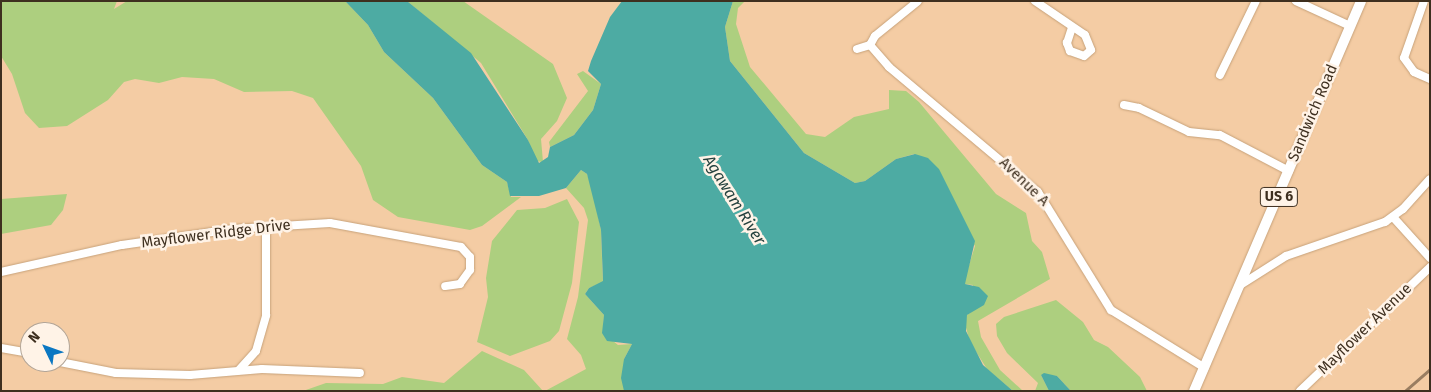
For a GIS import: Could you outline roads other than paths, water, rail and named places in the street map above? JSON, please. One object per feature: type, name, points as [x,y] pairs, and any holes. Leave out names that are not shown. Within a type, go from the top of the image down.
[{"type":"main road","name":"Sandwich Road","points":[[1196,390],[1361,1]]},
{"type":"street","points":[[857,49],[870,45],[875,36],[918,1]]},
{"type":"street","points":[[1035,1],[1072,28]]},
{"type":"street","points":[[1220,75],[1256,1]]},
{"type":"street","points":[[1296,1],[1350,26]]},
{"type":"street","points":[[1424,1],[1404,58],[1412,70],[1430,79]]},
{"type":"street","name":"Avenue A","points":[[870,45],[889,67],[1038,192],[1110,310],[1205,368]]},
{"type":"street","points":[[1124,105],[1139,108],[1189,132],[1220,135],[1289,171]]},
{"type":"street","points":[[1242,284],[1286,256],[1366,230],[1394,217],[1430,179]]},
{"type":"street","points":[[1394,217],[1430,258]]},
{"type":"street","name":"Mayflower Ridge Drive","points":[[1,272],[122,245],[266,228],[340,223],[460,247],[470,257],[470,270],[460,284],[445,286]]},
{"type":"street","points":[[240,370],[256,351],[266,315],[266,228]]},
{"type":"street","name":"Mayflower Avenue","points":[[1300,391],[1430,267]]},
{"type":"street","points":[[1,348],[20,351]]},
{"type":"street","points":[[70,364],[116,373],[190,375],[240,370],[360,373]]},
{"type":"water","name":"Agawam River","points":[[345,1],[407,1],[471,53],[528,140],[539,163],[548,157],[550,147],[574,135],[593,110],[601,84],[588,71],[610,17],[622,1],[733,1],[725,27],[730,61],[804,153],[855,183],[865,181],[896,159],[915,154],[928,158],[939,169],[975,241],[965,284],[979,287],[988,296],[984,305],[967,315],[966,331],[983,365],[1013,391],[624,391],[621,378],[624,359],[632,344],[607,341],[602,333],[604,315],[585,294],[589,288],[603,281],[601,230],[587,174],[581,170],[566,188],[539,196],[510,196],[507,182],[482,165],[433,98],[384,52],[368,25]]},
{"type":"water","points":[[1044,373],[1057,376],[1071,391],[1049,391],[1041,375]]},
{"type":"railway","points":[[1405,391],[1430,369]]}]
